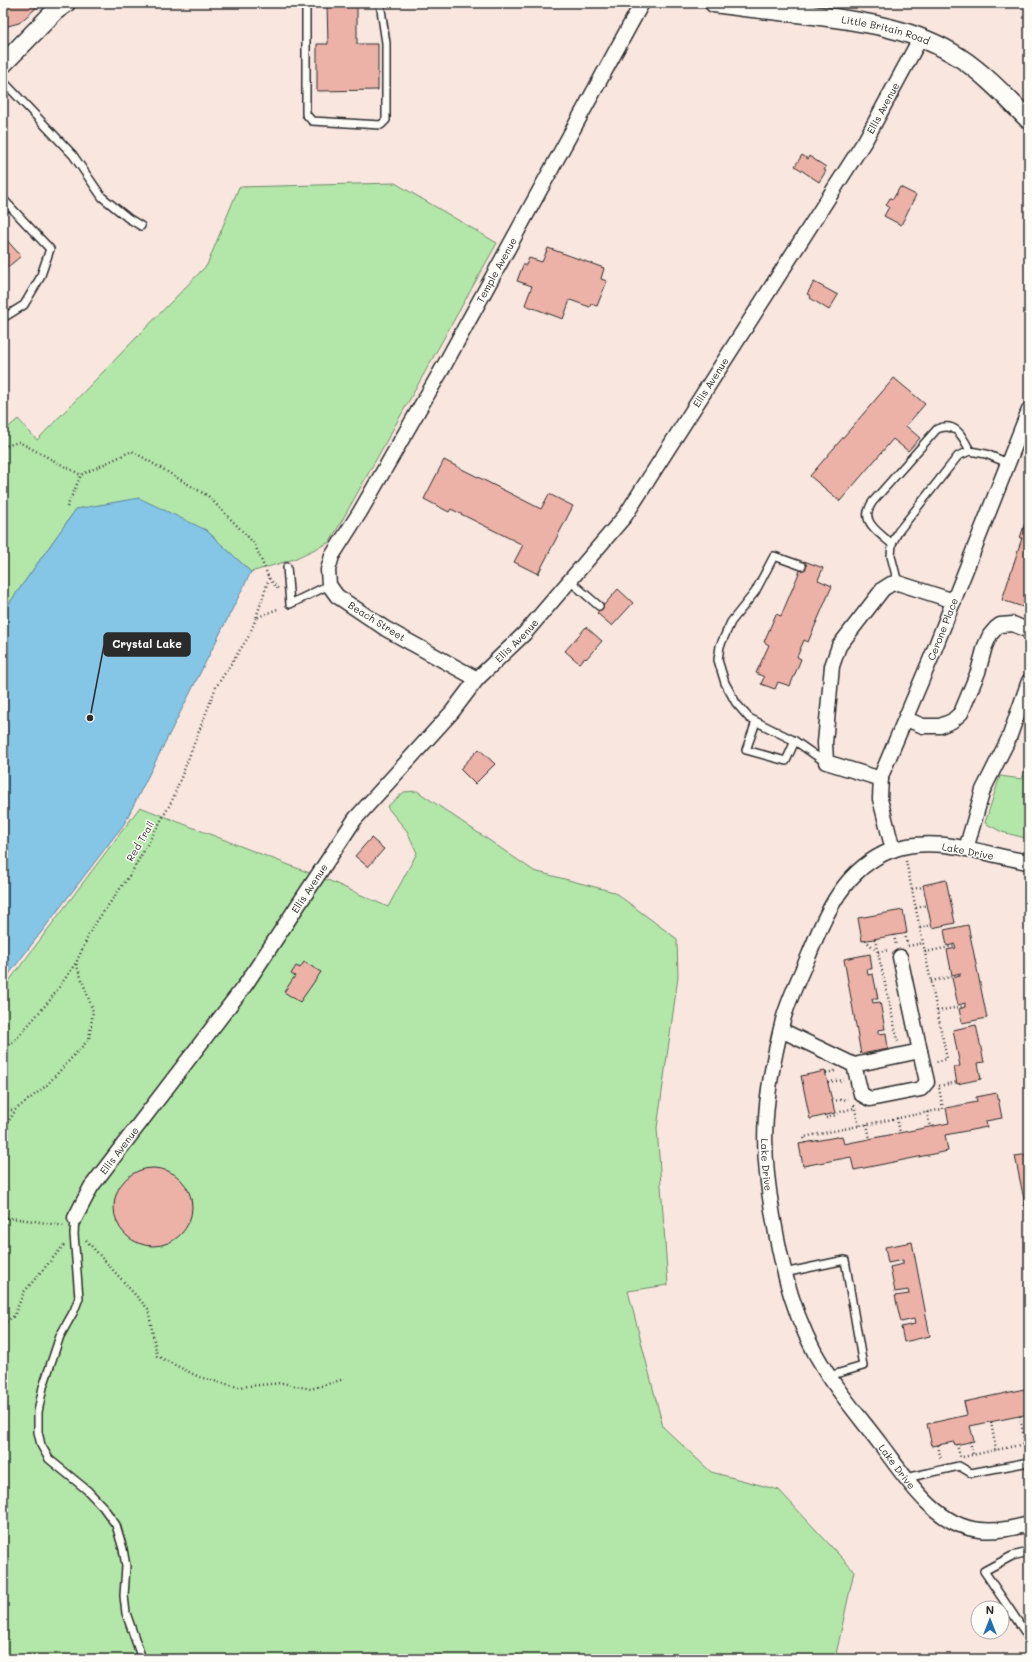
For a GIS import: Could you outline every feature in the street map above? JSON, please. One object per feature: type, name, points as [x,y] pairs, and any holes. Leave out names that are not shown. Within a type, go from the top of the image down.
[{"type":"street","points":[[3,64],[55,11],[66,3]]},
{"type":"street","name":"Temple Avenue","points":[[329,585],[328,570],[332,556],[445,364],[642,3]]},
{"type":"street","name":"Little Britain Road","points":[[714,3],[841,19],[884,27],[921,37],[959,57],[976,70],[1029,120]]},
{"type":"street","name":"Ellis Avenue","points":[[74,1227],[91,1187],[246,984],[355,819],[452,712],[477,679],[525,633],[625,516],[866,139],[921,37]]},
{"type":"street","name":"Cerone Place","points":[[899,853],[880,799],[881,779],[954,601],[1029,410]]},
{"type":"street","points":[[881,779],[826,762],[825,743],[832,666],[839,646],[883,589],[891,584],[898,583],[954,601]]},
{"type":"street","name":"Beach Street","points":[[329,585],[337,596],[386,629],[477,679]]},
{"type":"street","points":[[906,719],[923,726],[940,726],[952,721],[961,713],[978,672],[985,646],[990,635],[996,628],[1000,625],[1012,624],[1029,632]]},
{"type":"street","points":[[966,849],[982,790],[1009,738],[1029,681]]},
{"type":"street","name":"Lake Drive","points":[[1029,862],[945,845],[917,845],[899,853],[871,861],[846,883],[834,899],[818,932],[784,1017],[774,1059],[766,1118],[765,1170],[788,1288],[802,1326],[829,1376],[906,1478],[934,1509],[947,1519],[978,1530],[1001,1530],[1029,1524]]},
{"type":"street","points":[[854,1065],[861,1094],[870,1099],[921,1089],[927,1082],[902,950]]},
{"type":"street","points":[[781,1030],[854,1065],[920,1051]]},
{"type":"lane","points":[[306,3],[306,114],[312,121],[381,125],[386,120],[386,43],[380,3]]},
{"type":"lane","points":[[3,80],[73,155],[102,197],[128,218],[141,226]]},
{"type":"lane","points":[[3,199],[50,249],[40,278],[24,306],[3,318]]},
{"type":"lane","points":[[892,544],[869,522],[867,515],[868,509],[876,498],[937,429],[943,426],[950,427],[961,434],[970,451]]},
{"type":"lane","points":[[898,583],[891,556],[892,544],[898,532],[958,456],[970,451],[986,454],[1008,463]]},
{"type":"lane","points":[[802,566],[774,556],[755,592],[731,622],[720,646],[718,660],[725,683],[736,703],[749,718],[795,741],[826,762]]},
{"type":"lane","points":[[287,567],[290,604],[329,585]]},
{"type":"lane","points":[[570,581],[599,606]]},
{"type":"lane","points":[[756,722],[746,750],[786,761],[795,741]]},
{"type":"lane","points":[[74,1227],[79,1298],[74,1311],[60,1336],[43,1387],[38,1412],[38,1432],[41,1445],[49,1459],[87,1490],[103,1507],[116,1525],[126,1566],[124,1596],[126,1613],[142,1659]]},
{"type":"lane","points":[[784,1273],[845,1260],[863,1366],[829,1376]]},
{"type":"lane","points":[[906,1478],[959,1466],[971,1473],[1029,1462]]},
{"type":"lane","points":[[1029,1552],[1012,1556],[984,1571],[1029,1638]]},
{"type":"path","points":[[3,447],[19,442],[81,475]]},
{"type":"path","points":[[67,507],[81,475],[132,451],[208,496],[254,543],[269,578],[290,604],[256,618]]},
{"type":"path","name":"Red Trail","points":[[3,1050],[17,1038],[50,1000],[76,963],[92,928],[130,875],[172,801],[216,687],[249,636],[269,578]]},
{"type":"path","points":[[899,853],[912,889],[947,1059],[935,1063],[934,1067]]},
{"type":"path","points":[[912,889],[923,887]]},
{"type":"path","points":[[916,908],[927,905]]},
{"type":"path","points":[[920,928],[931,925]]},
{"type":"path","points":[[902,950],[905,933]]},
{"type":"path","points":[[894,935],[902,950]]},
{"type":"path","points":[[875,939],[901,1055]]},
{"type":"path","points":[[865,940],[878,952]]},
{"type":"path","points":[[925,952],[955,946]]},
{"type":"path","points":[[3,1130],[15,1110],[46,1086],[89,1039],[93,1011],[76,963]]},
{"type":"path","points":[[931,981],[960,975]]},
{"type":"path","points":[[937,1011],[965,1006]]},
{"type":"path","points":[[832,1067],[839,1070]]},
{"type":"path","points":[[828,1082],[848,1079]]},
{"type":"path","points":[[805,1143],[804,1137],[943,1109],[937,1080]]},
{"type":"path","points":[[938,1086],[957,1082]]},
{"type":"path","points":[[832,1101],[852,1098]]},
{"type":"path","points":[[854,1103],[859,1126]]},
{"type":"path","points":[[826,1118],[854,1108]]},
{"type":"path","points":[[3,1110],[15,1110]]},
{"type":"path","points":[[927,1112],[930,1127]]},
{"type":"path","points":[[897,1118],[900,1133]]},
{"type":"path","points":[[867,1124],[870,1139]]},
{"type":"path","points":[[3,1217],[74,1227],[148,1309],[157,1356],[199,1377],[238,1387],[282,1383],[311,1389],[344,1378]]},
{"type":"path","points":[[3,1324],[14,1316],[24,1292],[74,1227]]},
{"type":"path","points":[[954,1459],[1027,1443],[1020,1416]]},
{"type":"path","points":[[991,1422],[996,1450]]},
{"type":"path","points":[[970,1441],[973,1455]]},
{"type":"path","points":[[957,1444],[960,1458]]},
{"type":"path","points":[[938,1445],[942,1462]]},
{"type":"path","points":[[936,1463],[948,1460]]},
{"type":"green space","points":[[395,183],[497,243],[330,542],[294,559],[251,572],[206,530],[76,509],[3,612],[3,432],[18,419],[37,440],[207,265],[239,187]]},
{"type":"green space","points":[[1029,761],[1029,839],[1002,832],[985,823],[1000,776],[1022,779]]},
{"type":"green space","points":[[417,791],[534,871],[614,892],[677,939],[678,977],[657,1128],[668,1285],[628,1291],[663,1427],[711,1472],[779,1490],[854,1571],[835,1659],[3,1659],[3,989],[140,807],[330,881],[388,907],[417,853],[407,831],[387,807],[404,792]]},
{"type":"water","points":[[139,498],[206,530],[251,572],[124,824],[3,982],[3,612],[76,509]]},
{"type":"building","points":[[3,3],[42,3],[19,23],[4,27],[6,37],[3,41]]},
{"type":"building","points":[[327,3],[357,3],[357,44],[378,44],[378,90],[317,91],[317,44],[328,44]]},
{"type":"building","points":[[802,155],[808,159],[809,156],[826,167],[824,170],[826,171],[819,182],[795,166]]},
{"type":"building","points":[[900,187],[916,195],[901,225],[884,216],[889,207],[886,205],[890,198],[893,199]]},
{"type":"building","points":[[3,236],[21,256],[3,271]]},
{"type":"building","points":[[548,248],[604,268],[601,279],[607,281],[597,306],[591,304],[590,307],[570,300],[563,319],[525,305],[532,286],[517,281],[523,265],[526,265],[529,258],[542,262]]},
{"type":"building","points":[[814,282],[838,295],[829,310],[810,298],[811,296],[807,294]]},
{"type":"building","points":[[894,378],[925,404],[906,426],[920,438],[908,451],[893,439],[840,501],[810,476]]},
{"type":"building","points":[[444,460],[541,509],[549,494],[573,506],[538,574],[514,562],[523,545],[451,509],[449,512],[424,499]]},
{"type":"building","points":[[1029,517],[1029,609],[1002,600],[1022,538],[1020,538],[1025,523],[1027,523]]},
{"type":"building","points":[[804,561],[823,568],[818,580],[832,586],[808,642],[804,640],[797,657],[801,659],[790,686],[778,682],[775,689],[761,684],[764,677],[756,673],[769,645],[764,642],[776,614],[781,616]]},
{"type":"building","points":[[618,589],[633,603],[612,626],[597,613]]},
{"type":"building","points":[[586,627],[602,641],[586,659],[585,658],[579,663],[565,651]]},
{"type":"building","points":[[479,749],[495,764],[475,784],[460,769]]},
{"type":"building","points":[[371,838],[384,849],[368,867],[355,856]]},
{"type":"building","points":[[946,880],[955,923],[932,928],[923,885]]},
{"type":"building","points":[[903,910],[907,933],[862,941],[858,918]]},
{"type":"building","points":[[968,925],[987,1018],[962,1023],[959,1009],[965,1007],[965,1003],[958,1005],[952,978],[960,976],[960,973],[952,975],[947,950],[956,948],[955,944],[947,946],[944,930]]},
{"type":"building","points":[[870,954],[872,969],[867,969],[868,975],[873,974],[878,999],[872,999],[873,1003],[880,1002],[885,1029],[878,1030],[878,1034],[886,1033],[888,1049],[861,1054],[844,959]]},
{"type":"building","points":[[304,962],[321,972],[300,1002],[284,992],[295,976],[291,974],[296,966],[300,968]]},
{"type":"building","points":[[976,1025],[984,1062],[978,1063],[981,1079],[957,1084],[954,1067],[960,1066],[953,1030]]},
{"type":"building","points":[[825,1071],[835,1113],[810,1119],[801,1076]]},
{"type":"building","points":[[997,1093],[1002,1118],[986,1121],[987,1127],[945,1135],[948,1151],[854,1170],[851,1157],[803,1166],[799,1144],[842,1136],[844,1144],[949,1123],[946,1108],[977,1102],[976,1097]]},
{"type":"building","points":[[1029,1154],[1029,1224],[1015,1156]]},
{"type":"building","points":[[153,1168],[168,1171],[180,1180],[189,1192],[192,1207],[189,1222],[180,1234],[168,1243],[153,1246],[138,1243],[126,1234],[117,1222],[114,1207],[117,1192],[126,1180],[138,1171]]},
{"type":"building","points":[[912,1242],[930,1336],[904,1342],[901,1327],[915,1324],[914,1319],[901,1322],[895,1296],[909,1294],[908,1290],[895,1292],[890,1267],[903,1264],[903,1260],[888,1263],[885,1247]]},
{"type":"building","points":[[1029,1388],[1029,1414],[970,1426],[974,1441],[955,1445],[954,1442],[932,1446],[927,1424],[967,1415],[964,1402]]},
{"type":"place","name":"Crystal Lake","points":[[90,718]]}]
